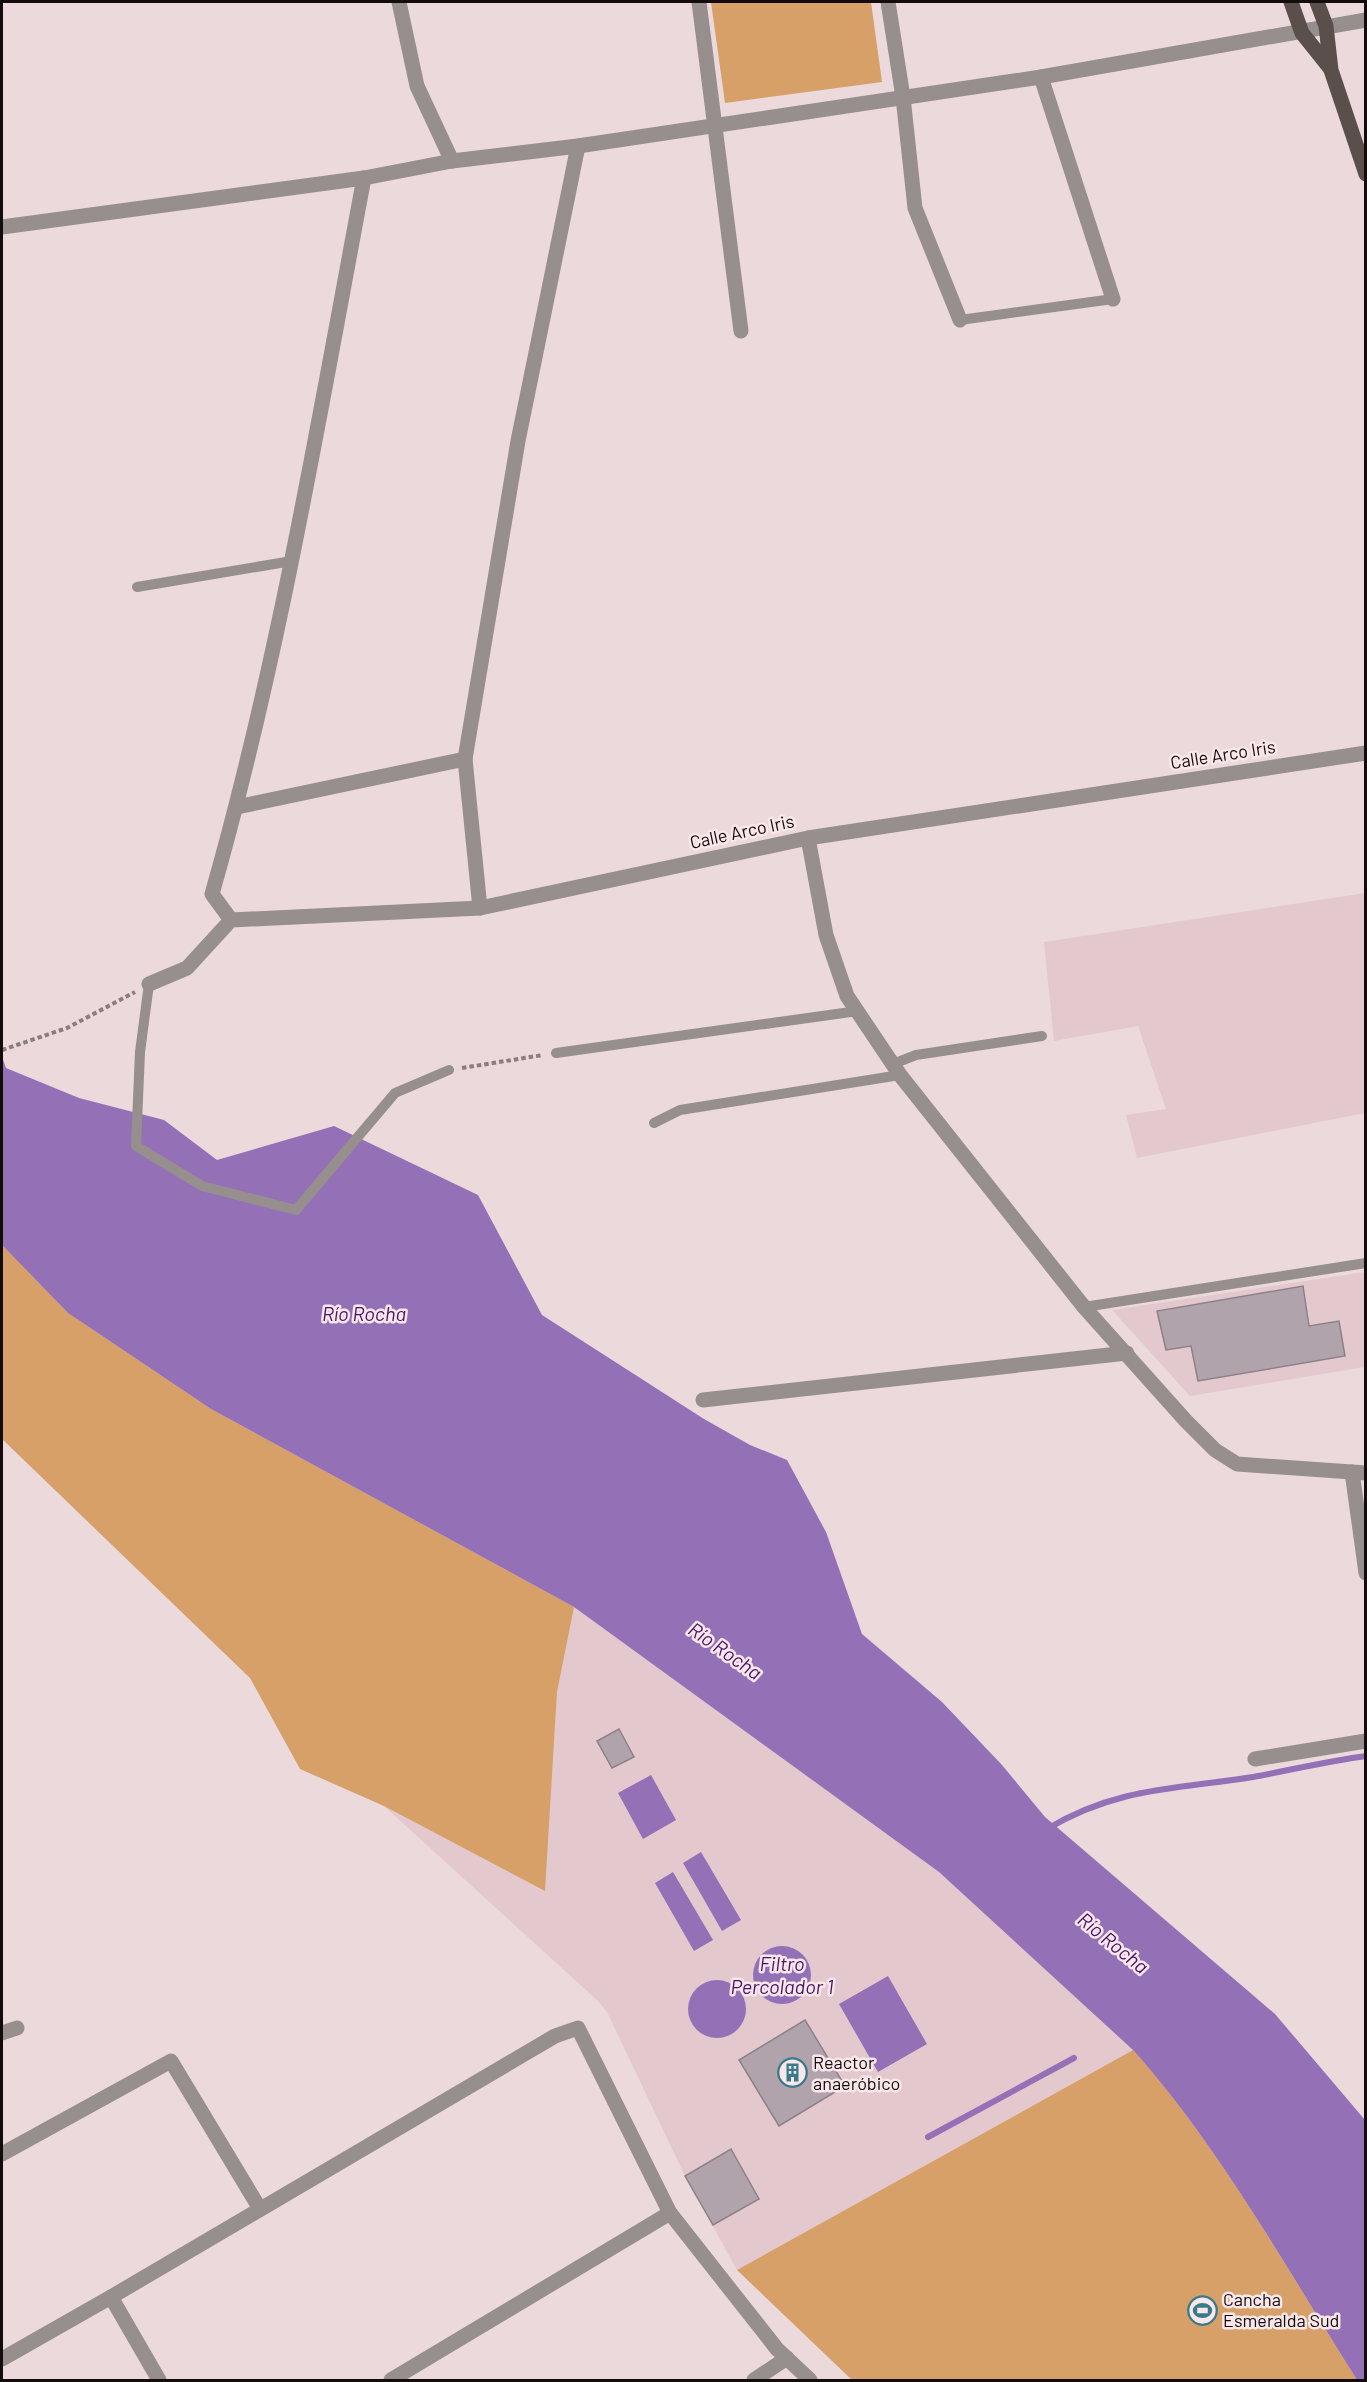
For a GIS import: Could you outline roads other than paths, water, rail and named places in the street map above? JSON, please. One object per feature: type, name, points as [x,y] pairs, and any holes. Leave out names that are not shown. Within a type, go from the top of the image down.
[{"type":"main road","points":[[1291,2],[1302,33],[1331,70]]},
{"type":"main road","points":[[1317,2],[1326,26],[1331,70],[1365,174]]},
{"type":"street","points":[[399,2],[417,86],[452,161]]},
{"type":"street","points":[[699,2],[741,331]]},
{"type":"street","points":[[888,2],[903,97],[915,208],[960,320]]},
{"type":"street","points":[[2,227],[364,178],[452,161],[578,146],[1041,77],[1302,33],[1326,26],[1365,20]]},
{"type":"street","points":[[1041,77],[1113,299]]},
{"type":"street","points":[[480,908],[465,759],[518,441],[578,146]]},
{"type":"street","points":[[149,984],[187,968],[231,920],[212,894],[237,807],[292,561],[364,178]]},
{"type":"street","name":"Calle Arco Iris","points":[[231,920],[480,908],[808,838],[1365,753]]},
{"type":"street","points":[[237,807],[465,759]]},
{"type":"street","points":[[808,838],[826,935],[848,996],[896,1069],[1084,1306],[1215,1450],[1237,1464],[1359,1472],[1365,1573]]},
{"type":"street","points":[[703,1400],[1127,1353]]},
{"type":"street","points":[[1256,1759],[1365,1741]]},
{"type":"street","points":[[2,2033],[16,2028]]},
{"type":"street","points":[[2,2359],[555,2036],[578,2028],[669,2212],[787,2358],[810,2380]]},
{"type":"street","points":[[2,2154],[171,2061],[260,2210]]},
{"type":"street","points":[[391,2380],[669,2212]]},
{"type":"street","points":[[111,2297],[159,2380]]},
{"type":"street","points":[[754,2380],[787,2358]]},
{"type":"lane","points":[[960,320],[1113,299]]},
{"type":"lane","points":[[137,586],[292,561]]},
{"type":"lane","points":[[149,984],[140,1052],[136,1146],[202,1186],[296,1210],[395,1093],[449,1070]]},
{"type":"lane","points":[[556,1053],[858,1011]]},
{"type":"lane","points":[[654,1124],[680,1110],[896,1069],[916,1054],[1042,1036]]},
{"type":"lane","points":[[1084,1306],[1365,1263]]},
{"type":"water","name":"Río Rocha","points":[[2,1057],[6,1068],[79,1098],[164,1120],[217,1160],[334,1126],[478,1195],[542,1315],[704,1419],[750,1445],[787,1460],[826,1532],[862,1634],[942,1702],[1002,1765],[1045,1817],[1275,2014],[1365,2120],[1365,2380],[1357,2380],[1223,2168],[1195,2127],[1133,2050],[939,1872],[574,1607],[211,1409],[68,1313],[2,1245]]},
{"type":"water","points":[[651,1775],[676,1820],[643,1839],[618,1793]]},
{"type":"water","points":[[701,1852],[741,1920],[722,1931],[683,1863]]},
{"type":"water","points":[[673,1872],[713,1940],[694,1951],[655,1883]]},
{"type":"water","name":"Filtro Percolador 1","points":[[776,1946],[788,1946],[803,1954],[811,1969],[811,1981],[803,1996],[788,2004],[776,2004],[761,1996],[753,1981],[753,1969],[761,1954]]},
{"type":"water","points":[[888,1976],[927,2044],[878,2072],[839,2004]]},
{"type":"water","points":[[711,1980],[723,1980],[738,1988],[746,2003],[746,2015],[738,2030],[723,2038],[711,2038],[696,2030],[688,2015],[688,2003],[696,1988]]},
{"type":"waterway","points":[[1047,1829],[1073,1815],[1123,1797],[1253,1777],[1366,1756]]},
{"type":"waterway","points":[[928,2137],[1074,2058]]},
{"type":"place","name":"Reactor anaeróbico","points":[[792,2073]]},
{"type":"place","name":"Cancha Esmeralda Sud","points":[[1202,2310]]}]
